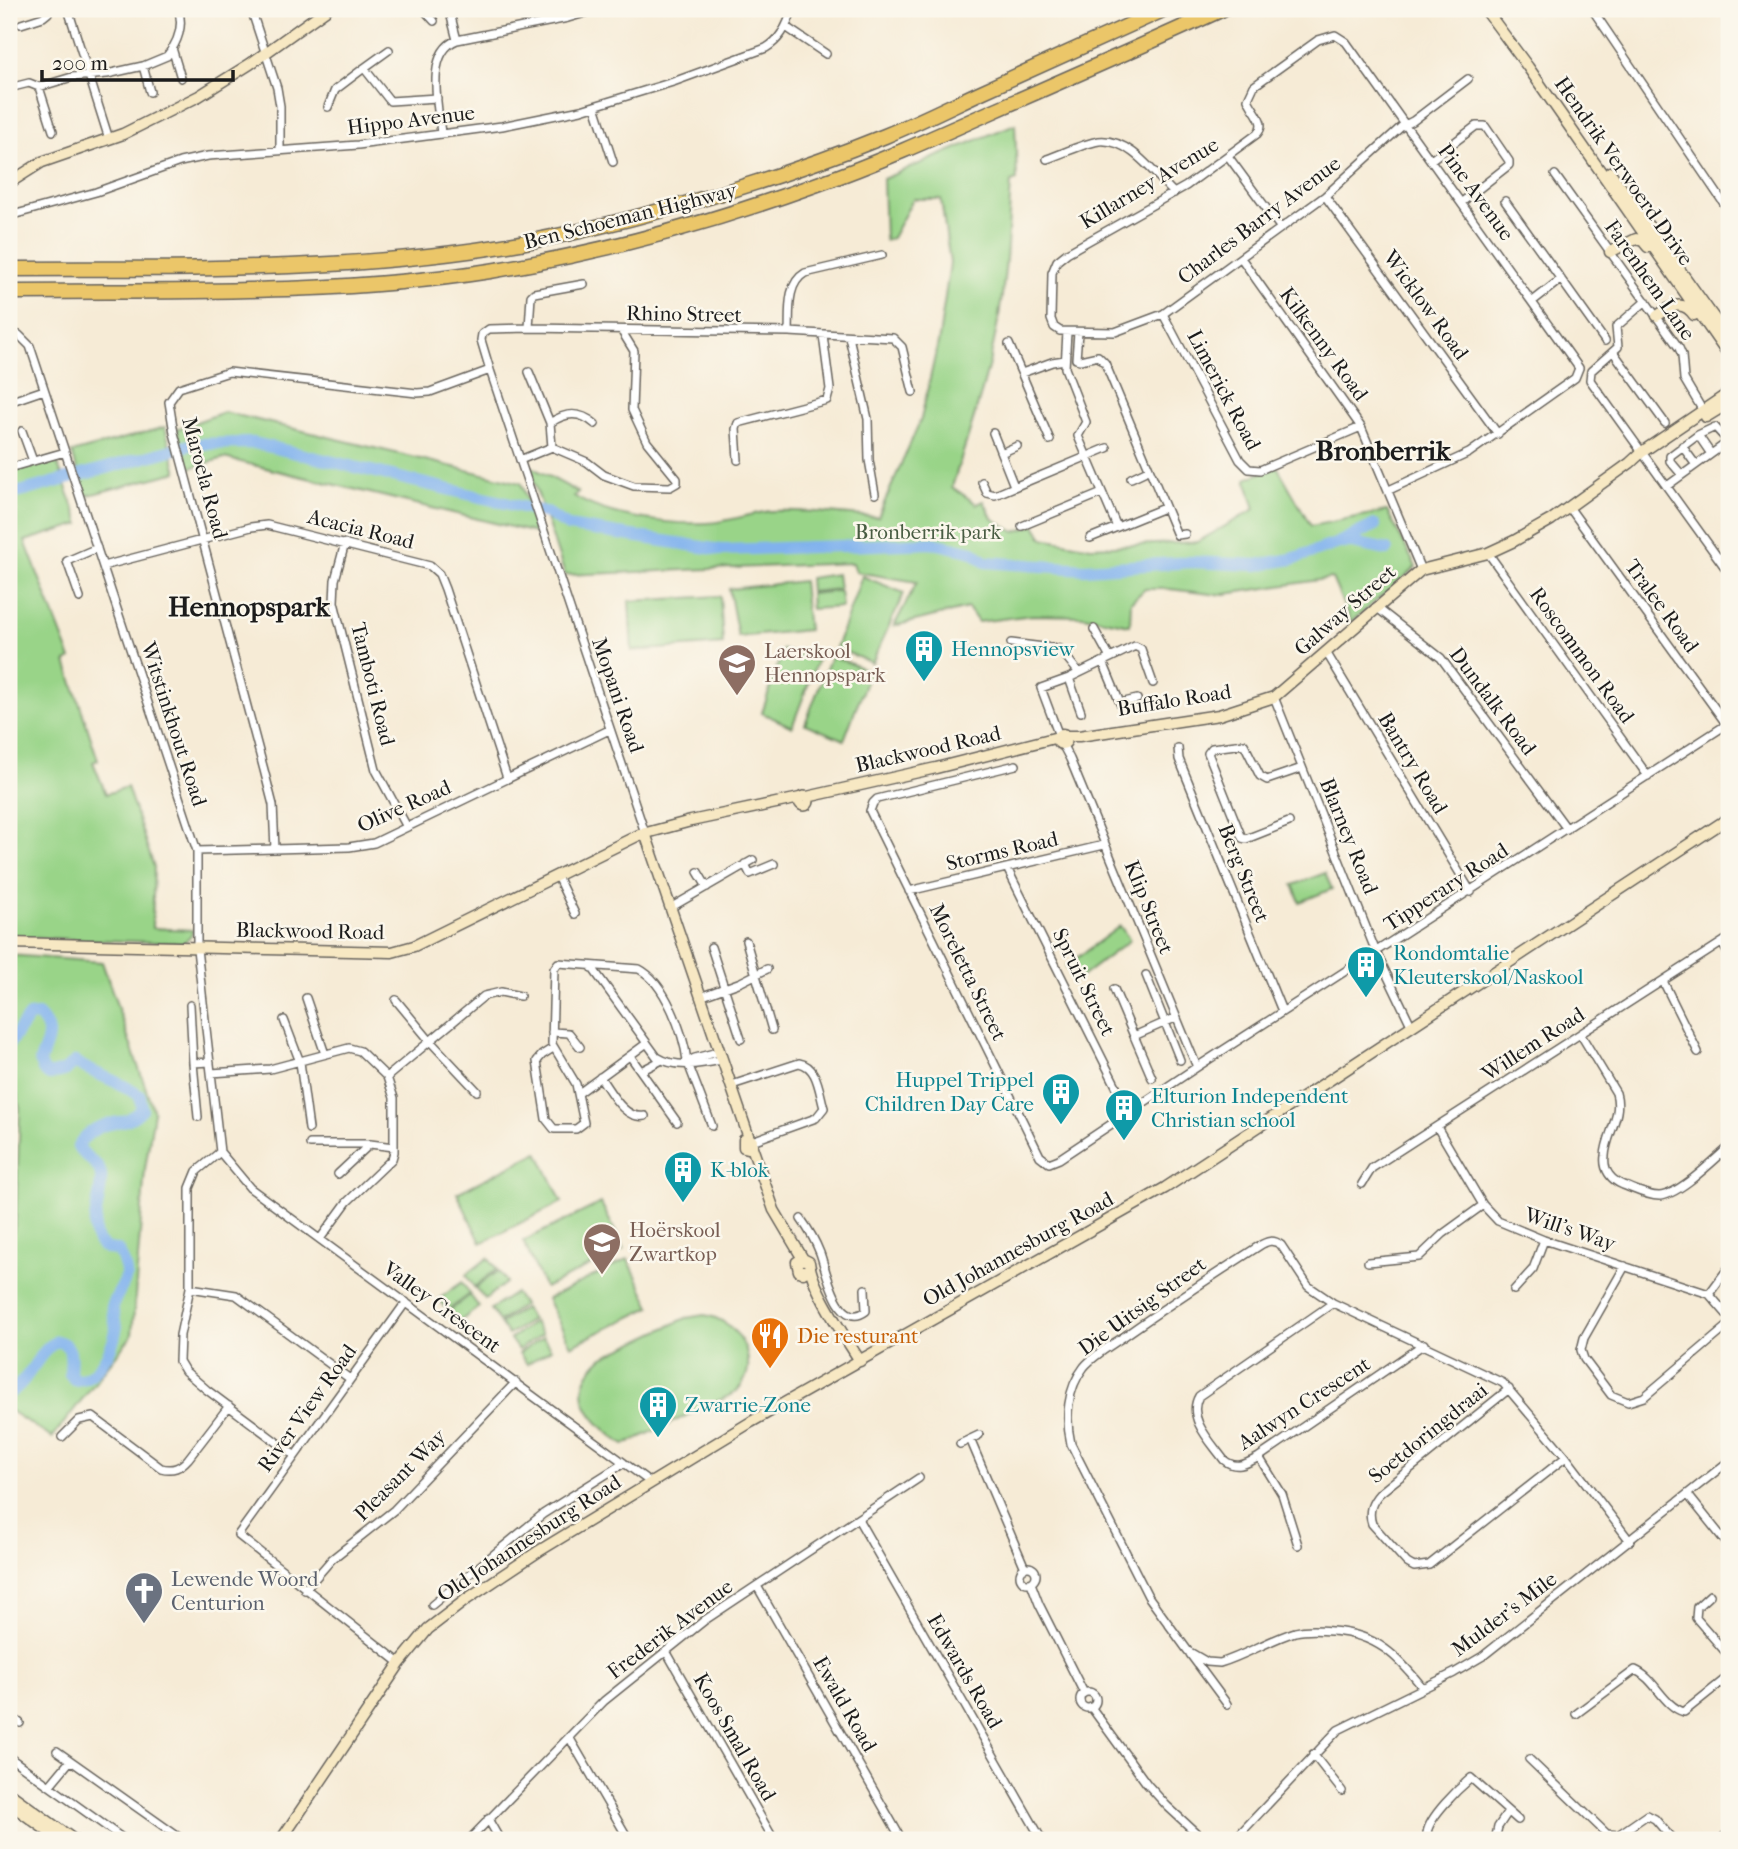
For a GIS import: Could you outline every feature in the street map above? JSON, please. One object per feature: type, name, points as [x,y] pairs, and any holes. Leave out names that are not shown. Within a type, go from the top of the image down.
[{"type":"highway","name":"Ben Schoeman Highway","points":[[9,269],[248,268],[349,263],[466,250],[578,231],[719,194],[814,163],[887,135],[1166,9]]},
{"type":"highway","name":"Ben Schoeman Highway","points":[[9,292],[244,291],[348,286],[416,281],[491,271],[583,253],[675,231],[818,184],[897,154],[1223,9]]},
{"type":"main road","points":[[265,49],[317,9]]},
{"type":"main road","points":[[9,181],[51,153],[108,136],[197,91],[327,9]]},
{"type":"main road","name":"Hendrik Verwoerd Drive","points":[[1485,9],[1528,66],[1729,357]]},
{"type":"main road","name":"Hendrik Verwoerd Drive","points":[[1490,9],[1519,43],[1729,339]]},
{"type":"main road","points":[[1615,249],[1633,231],[1634,218]]},
{"type":"main road","points":[[1615,249],[1636,239],[1645,242],[1686,293]]},
{"type":"main road","points":[[1657,316],[1673,305],[1688,307],[1709,336],[1729,357]]},
{"type":"main road","name":"Galway Street","points":[[1644,455],[1729,393]]},
{"type":"main road","points":[[1693,432],[1703,411],[1729,403]]},
{"type":"main road","name":"Galway Street","points":[[1274,697],[1421,570],[1488,553],[1535,530],[1630,463],[1693,432],[1729,403]]},
{"type":"main road","name":"Buffalo Road","points":[[1062,738],[1219,715],[1274,697]]},
{"type":"main road","name":"Blackwood Road","points":[[9,943],[365,953],[400,950],[414,946],[645,835],[804,801],[1062,738]]},
{"type":"main road","name":"Old Johannesburg Road","points":[[281,1840],[400,1663],[428,1629],[467,1599],[650,1482],[1165,1188],[1729,818]]},
{"type":"main road","name":"Mopani Road","points":[[645,835],[774,1210],[857,1362]]},
{"type":"main road","name":"Mopani Road","points":[[720,1058],[732,1085],[749,1143]]},
{"type":"main road","name":"Mopani Road","points":[[805,1264],[857,1362]]},
{"type":"main road","points":[[842,1331],[862,1350],[891,1343]]},
{"type":"main road","points":[[9,1793],[74,1840]]},
{"type":"main road","points":[[9,1803],[60,1840]]},
{"type":"street","points":[[21,24],[43,17],[48,13],[47,9]]},
{"type":"street","points":[[68,9],[108,136]]},
{"type":"street","points":[[9,88],[29,83],[39,87],[72,77],[89,77],[143,66],[167,56],[182,23],[178,9]]},
{"type":"street","points":[[251,9],[277,88],[280,106],[280,150]]},
{"type":"street","points":[[429,9],[426,12],[434,21]]},
{"type":"street","points":[[449,9],[457,40]]},
{"type":"street","points":[[442,133],[437,98],[437,72],[446,46],[457,40],[600,9]]},
{"type":"street","name":"Hippo Avenue","points":[[9,216],[96,192],[193,159],[228,153],[330,148],[502,126],[595,106],[762,50],[773,44],[786,27],[792,9]]},
{"type":"street","points":[[1592,9],[1729,211]]},
{"type":"street","points":[[786,27],[826,54]]},
{"type":"street","name":"Pine Avenue","points":[[1331,35],[1339,36],[1346,42],[1578,363],[1579,371],[1575,378],[1498,434]]},
{"type":"street","name":"Killarney Avenue","points":[[1067,332],[1058,330],[1052,322],[1052,273],[1059,258],[1174,193],[1228,156],[1261,129],[1261,119],[1248,99],[1252,88],[1318,40],[1331,35]]},
{"type":"street","points":[[172,48],[181,78]]},
{"type":"street","points":[[328,107],[335,90],[389,50]]},
{"type":"street","points":[[143,66],[150,92]]},
{"type":"street","points":[[364,68],[390,101],[437,98]]},
{"type":"street","name":"Charles Barry Avenue","points":[[1067,332],[1115,332],[1163,314],[1325,196],[1406,124],[1468,79]]},
{"type":"street","points":[[39,87],[53,131]]},
{"type":"street","points":[[595,106],[613,162]]},
{"type":"street","points":[[1431,160],[1476,126],[1485,126],[1510,163],[1462,202]]},
{"type":"street","points":[[1047,159],[1097,142],[1116,142],[1132,152],[1174,193]]},
{"type":"street","points":[[1228,156],[1280,228]]},
{"type":"street","name":"Farenhem Lane","points":[[1555,175],[1615,249],[1646,301],[1679,348],[1684,379],[1703,411]]},
{"type":"street","name":"Wicklow Road","points":[[1325,196],[1498,434]]},
{"type":"street","points":[[1505,201],[1605,341]]},
{"type":"street","points":[[789,332],[792,285],[797,278],[805,273],[882,255]]},
{"type":"street","name":"Kilkenny Road","points":[[1241,258],[1361,426],[1421,570]]},
{"type":"street","points":[[1532,301],[1560,279]]},
{"type":"street","points":[[530,328],[531,296],[534,293],[584,284]]},
{"type":"street","points":[[1646,301],[1618,324],[1615,330],[1619,344],[1614,353],[1591,371],[1590,380],[1729,573]]},
{"type":"street","name":"Limerick Road","points":[[1163,314],[1240,460],[1249,469],[1262,469],[1361,426]]},
{"type":"street","name":"Rhino Street","points":[[481,340],[482,334],[489,329],[530,328],[789,332],[892,338],[902,346],[913,392]]},
{"type":"street","points":[[520,460],[552,447],[587,462],[604,475],[634,486],[670,487],[677,483],[677,479],[648,442],[632,410],[634,351],[621,330]]},
{"type":"street","points":[[1067,332],[1070,361],[1086,422],[1078,436],[1117,527]]},
{"type":"street","points":[[1070,361],[1076,352],[1078,332]]},
{"type":"street","name":"Witstinkhout Road","points":[[9,333],[19,335],[30,346],[197,851],[197,949],[220,1153]]},
{"type":"street","points":[[738,460],[738,423],[827,400],[830,389],[823,335]]},
{"type":"street","points":[[849,337],[868,419],[869,460],[875,494]]},
{"type":"street","name":"Mopani Road","points":[[481,340],[645,835]]},
{"type":"street","points":[[1009,344],[1050,440]]},
{"type":"street","points":[[1022,373],[1052,362],[1095,356],[1100,354],[1101,347]]},
{"type":"street","points":[[1614,353],[1665,423]]},
{"type":"street","points":[[1095,356],[1101,358],[1161,506],[1177,535],[1185,534]]},
{"type":"street","points":[[1106,371],[1114,361]]},
{"type":"street","name":"Maroela Road","points":[[275,849],[272,805],[264,771],[174,433],[169,406],[175,392],[186,385],[221,373],[237,372],[417,393],[430,392],[490,370]]},
{"type":"street","points":[[529,372],[550,424],[552,447]]},
{"type":"street","points":[[9,402],[44,390]]},
{"type":"street","points":[[1119,403],[1128,393]]},
{"type":"street","points":[[550,424],[559,417],[570,414],[586,417],[595,424]]},
{"type":"street","points":[[1132,434],[1141,424]]},
{"type":"street","points":[[1667,486],[1725,444],[1726,439],[1715,427],[1693,432],[1669,459],[1682,475]]},
{"type":"street","points":[[22,430],[33,461]]},
{"type":"street","points":[[1693,432],[1711,454]]},
{"type":"street","points":[[993,433],[1014,486]]},
{"type":"street","points":[[1389,490],[1469,453],[1498,434]]},
{"type":"street","points":[[1001,453],[1017,446]]},
{"type":"street","points":[[1682,446],[1696,465]]},
{"type":"street","points":[[982,482],[987,492],[992,495],[1107,448]]},
{"type":"street","points":[[9,468],[65,453]]},
{"type":"street","points":[[1131,478],[1146,470],[1153,456]]},
{"type":"street","points":[[1157,491],[1165,487]]},
{"type":"street","points":[[1022,526],[1102,493]]},
{"type":"street","points":[[1090,538],[1161,506]]},
{"type":"street","name":"Tralee Road","points":[[1569,507],[1728,724]]},
{"type":"street","name":"Acacia Road","points":[[103,566],[267,525],[424,563],[439,575],[507,778]]},
{"type":"street","name":"Tamboti Road","points":[[345,543],[335,580],[334,601],[376,770],[407,827]]},
{"type":"street","points":[[80,598],[67,561],[96,548]]},
{"type":"street","points":[[1719,559],[1729,552]]},
{"type":"street","name":"Roscommon Road","points":[[1488,553],[1648,776]]},
{"type":"street","name":"Dundalk Road","points":[[1376,607],[1441,658],[1567,829]]},
{"type":"street","points":[[1094,629],[1120,703],[1137,699]]},
{"type":"street","points":[[1010,643],[1060,649],[1079,673]]},
{"type":"street","points":[[1080,712],[1069,678],[1131,648],[1139,646],[1153,683]]},
{"type":"street","name":"Bantry Road","points":[[1326,652],[1471,892]]},
{"type":"street","name":"Klip Street","points":[[1069,678],[1041,688],[1197,1067]]},
{"type":"street","name":"Blarney Road","points":[[1274,697],[1376,952],[1412,1025]]},
{"type":"street","name":"Tipperary Road","points":[[1040,1156],[1046,1162],[1055,1162],[1282,1011],[1471,892],[1728,724]]},
{"type":"street","name":"Olive Road","points":[[197,851],[374,843],[608,730]]},
{"type":"street","points":[[1289,822],[1246,839],[1242,838],[1208,753],[1212,748],[1244,744],[1260,776],[1267,780],[1302,768]]},
{"type":"street","name":"Berg Street","points":[[1178,748],[1178,759],[1282,1011]]},
{"type":"street","name":"Moreletta Street","points":[[1016,765],[877,799],[870,811],[1040,1156]]},
{"type":"street","name":"Storms Road","points":[[909,891],[1104,845]]},
{"type":"street","points":[[670,908],[749,862],[750,874],[774,864]]},
{"type":"street","name":"Spruit Street","points":[[1007,868],[1129,1112]]},
{"type":"street","points":[[698,872],[707,887]]},
{"type":"street","points":[[557,876],[575,914]]},
{"type":"street","points":[[1726,940],[1729,955]]},
{"type":"street","name":"Willem Road","points":[[1362,1184],[1372,1168],[1726,940]]},
{"type":"street","points":[[746,941],[772,1030]]},
{"type":"street","points":[[711,947],[741,1040]]},
{"type":"street","points":[[553,1048],[537,1061],[546,1119],[551,1127],[576,1129],[584,1123],[579,1093],[553,1048],[552,978],[556,965],[639,969],[646,972],[668,1002],[684,1044],[687,1063],[712,1126]]},
{"type":"street","points":[[591,966],[652,1052],[662,1060],[687,1063],[720,1058]]},
{"type":"street","points":[[700,997],[767,970]]},
{"type":"street","points":[[1146,975],[1180,1060]]},
{"type":"street","points":[[1663,981],[1698,1052]]},
{"type":"street","points":[[1114,989],[1152,1078]]},
{"type":"street","points":[[387,1077],[484,996],[501,992],[520,996]]},
{"type":"street","points":[[306,998],[325,1054]]},
{"type":"street","points":[[396,1000],[477,1091]]},
{"type":"street","points":[[190,1005],[198,1117]]},
{"type":"street","points":[[1134,1036],[1175,1018]]},
{"type":"street","points":[[284,1020],[300,1062],[309,1129]]},
{"type":"street","points":[[552,1032],[569,1034],[580,1047]]},
{"type":"street","points":[[1581,1035],[1619,1102],[1605,1157],[1608,1172],[1615,1182],[1649,1195],[1664,1196],[1678,1189],[1729,1147]]},
{"type":"street","points":[[579,1093],[647,1043]]},
{"type":"street","points":[[211,1073],[270,1069],[344,1048],[356,1049],[387,1077],[394,1098],[392,1159],[347,1202],[320,1239]]},
{"type":"street","points":[[630,1056],[677,1122]]},
{"type":"street","points":[[641,1071],[662,1060]]},
{"type":"street","points":[[193,1063],[210,1062]]},
{"type":"street","points":[[732,1085],[799,1063],[813,1070],[824,1108],[822,1113],[816,1118],[749,1143]]},
{"type":"street","points":[[600,1077],[628,1114],[637,1118],[645,1116]]},
{"type":"street","name":"Will's Way","points":[[1437,1128],[1483,1205],[1492,1216],[1506,1225],[1709,1294]]},
{"type":"street","points":[[310,1144],[370,1144],[394,1147]]},
{"type":"street","points":[[338,1174],[370,1144]]},
{"type":"street","points":[[220,1153],[197,1171],[190,1188],[190,1288],[180,1335],[178,1361],[191,1376],[294,1455]]},
{"type":"street","name":"Valley Crescent","points":[[220,1153],[250,1188],[650,1482]]},
{"type":"street","points":[[1368,1262],[1421,1256],[1443,1234],[1483,1205]]},
{"type":"street","points":[[801,1219],[812,1234],[830,1285],[841,1306],[849,1314],[858,1316],[866,1311],[865,1289]]},
{"type":"street","points":[[1514,1290],[1533,1269],[1544,1240]]},
{"type":"street","name":"Die Uitsig Street","points":[[1227,1703],[1148,1596],[1072,1444],[1067,1419],[1073,1387],[1090,1361],[1266,1241],[1281,1245],[1308,1286],[1334,1303],[1493,1376],[1510,1389],[1630,1541]]},
{"type":"street","points":[[805,1264],[821,1257]]},
{"type":"street","points":[[1625,1266],[1584,1338],[1581,1350],[1584,1359],[1616,1399],[1633,1402],[1644,1397],[1729,1325]]},
{"type":"street","points":[[1729,1267],[1709,1294],[1729,1317]]},
{"type":"street","points":[[190,1288],[226,1292],[240,1297],[350,1379]]},
{"type":"street","name":"River View Road","points":[[305,1590],[238,1535],[406,1302]]},
{"type":"street","name":"Aalwyn Crescent","points":[[1334,1303],[1203,1391],[1194,1409],[1199,1424],[1223,1460],[1234,1466],[1243,1465],[1258,1457],[1424,1344]]},
{"type":"street","name":"Pleasant Way","points":[[305,1590],[332,1559],[394,1510],[516,1382]]},
{"type":"street","name":"Soetdoringdraai","points":[[1510,1389],[1380,1493],[1371,1505],[1372,1524],[1404,1561],[1414,1567],[1425,1566],[1434,1562],[1566,1457]]},
{"type":"street","points":[[62,1437],[79,1420],[93,1417],[161,1468],[172,1470],[188,1460],[229,1406]]},
{"type":"street","points":[[960,1444],[979,1435]]},
{"type":"street","points":[[970,1439],[1025,1568],[1032,1568],[1035,1572],[1036,1579],[1031,1583],[1039,1604],[1084,1693],[1092,1693],[1096,1697],[1096,1702],[1091,1707],[1147,1784],[1204,1840]]},
{"type":"street","points":[[1258,1457],[1282,1494],[1298,1545]]},
{"type":"street","name":"Mulder's Mile","points":[[1234,1840],[1313,1754],[1345,1724],[1461,1670],[1483,1656],[1729,1461]]},
{"type":"street","points":[[432,1605],[543,1514],[624,1462]]},
{"type":"street","name":"Frederik Avenue","points":[[469,1840],[604,1701],[666,1651],[705,1620],[919,1478]]},
{"type":"street","points":[[1688,1495],[1729,1546]]},
{"type":"street","name":"Edwards Road","points":[[858,1519],[1042,1840]]},
{"type":"street","name":"Ewald Road","points":[[757,1586],[902,1840]]},
{"type":"street","points":[[305,1590],[400,1663]]},
{"type":"street","points":[[1710,1595],[1697,1607],[1696,1618],[1729,1656]]},
{"type":"street","points":[[1188,1651],[1207,1662],[1220,1663],[1303,1630],[1349,1632],[1392,1652],[1423,1688]]},
{"type":"street","name":"Koos Smal Road","points":[[666,1651],[774,1840]]},
{"type":"street","points":[[1576,1714],[1635,1670],[1643,1674],[1674,1707],[1684,1712],[1729,1676]]},
{"type":"street","points":[[9,1715],[20,1723]]},
{"type":"street","points":[[569,1737],[629,1840]]},
{"type":"street","points":[[57,1751],[183,1840]]},
{"type":"street","points":[[1313,1754],[1342,1791]]},
{"type":"street","points":[[9,1757],[125,1840]]},
{"type":"street","points":[[1529,1759],[1607,1834],[1618,1835],[1647,1815],[1655,1819],[1673,1840]]},
{"type":"street","points":[[50,1785],[70,1761]]},
{"type":"street","points":[[1434,1840],[1428,1835],[1427,1828],[1447,1802],[1471,1779],[1517,1820]]},
{"type":"street","points":[[1495,1840],[1498,1827],[1508,1812]]},
{"type":"street","points":[[488,1819],[500,1840]]},
{"type":"street","points":[[1720,1840],[1729,1832]]},
{"type":"green space","name":"Bronberrik park","points":[[1015,124],[1017,180],[1011,182],[999,314],[982,390],[952,487],[977,504],[984,501],[992,518],[1015,532],[1035,525],[1043,538],[1091,547],[1197,542],[1255,509],[1246,479],[1277,466],[1311,526],[1387,511],[1416,567],[1351,622],[1332,578],[1219,595],[1145,589],[1131,602],[1130,625],[1083,616],[1033,615],[978,622],[968,608],[894,626],[917,582],[856,572],[853,563],[565,575],[528,465],[578,492],[574,496],[587,503],[639,518],[676,523],[708,523],[763,512],[784,511],[878,517],[921,419],[939,338],[950,263],[941,199],[913,199],[892,238],[885,240],[883,179]]},
{"type":"green space","points":[[224,412],[521,483],[540,534],[224,458],[187,469],[177,429]]},
{"type":"green space","points":[[165,427],[177,472],[85,496],[72,453]]},
{"type":"green space","points":[[55,457],[80,524],[25,541],[71,659],[66,662],[98,760],[93,762],[106,794],[127,787],[154,867],[152,928],[193,930],[183,943],[9,937],[9,473]]},
{"type":"green space","points":[[837,574],[839,589],[810,592],[809,578]]},
{"type":"green space","points":[[862,576],[904,593],[872,663],[836,648]]},
{"type":"green space","points":[[803,581],[808,630],[738,637],[729,589]]},
{"type":"green space","points":[[840,591],[842,607],[811,609],[810,594]]},
{"type":"green space","points":[[720,596],[723,644],[632,651],[629,601]]},
{"type":"green space","points":[[783,649],[817,661],[792,727],[762,713]]},
{"type":"green space","points":[[831,656],[870,671],[844,740],[805,724]]},
{"type":"green space","points":[[1325,873],[1332,889],[1300,902],[1293,885]]},
{"type":"green space","points":[[1120,926],[1130,940],[1076,981],[1066,966]]},
{"type":"green space","points":[[9,955],[102,962],[154,1112],[145,1169],[132,1335],[52,1438],[9,1410],[9,1252],[16,1219],[20,1108],[9,1068]]},
{"type":"green space","points":[[538,1152],[562,1202],[481,1243],[457,1193]]},
{"type":"green space","points":[[601,1203],[624,1249],[545,1288],[523,1241]]},
{"type":"green space","points":[[488,1258],[497,1269],[474,1287],[466,1275]]},
{"type":"green space","points":[[628,1259],[651,1307],[571,1346],[547,1299]]},
{"type":"green space","points":[[498,1271],[507,1282],[485,1299],[475,1288]]},
{"type":"green space","points":[[462,1282],[470,1294],[447,1311],[439,1299]]},
{"type":"green space","points":[[515,1293],[523,1305],[499,1322],[491,1309]]},
{"type":"green space","points":[[470,1295],[479,1307],[456,1324],[448,1312]]},
{"type":"green space","points":[[524,1308],[532,1320],[508,1335],[500,1324]]},
{"type":"green space","points":[[704,1315],[717,1319],[738,1335],[748,1359],[743,1384],[733,1394],[624,1445],[601,1427],[586,1406],[584,1383],[591,1370],[603,1357],[686,1318]]},
{"type":"green space","points":[[534,1322],[542,1334],[518,1350],[510,1339]]},
{"type":"green space","points":[[543,1337],[551,1349],[527,1364],[519,1353]]},
{"type":"waterway","points":[[9,495],[193,444],[254,443],[547,513],[568,526],[721,550],[934,543],[973,552],[985,562],[1085,569],[1192,562],[1257,565],[1292,559],[1336,544],[1375,525]]},
{"type":"waterway","points":[[1339,543],[1387,550]]},
{"type":"waterway","points":[[9,1044],[29,1016],[38,1015],[44,1021],[48,1032],[40,1062],[43,1070],[49,1075],[64,1071],[75,1062],[133,1091],[140,1096],[142,1109],[127,1120],[94,1130],[78,1146],[100,1170],[101,1185],[95,1222],[98,1242],[105,1248],[118,1250],[126,1269],[125,1280],[112,1307],[116,1330],[111,1346],[97,1369],[83,1379],[75,1380],[70,1374],[69,1350],[57,1341],[9,1393]]},
{"type":"place","name":"Hennopsview","points":[[924,683]]},
{"type":"place","name":"Laerskool Hennopspark","points":[[737,697]]},
{"type":"place","name":"Rondomtalie Kleuterskool/Naskool","points":[[1366,999]]},
{"type":"place","name":"Huppel Trippel Children Day Care","points":[[1061,1126]]},
{"type":"place","name":"Elturion Independent Christian school","points":[[1124,1142]]},
{"type":"place","name":"K-blok","points":[[683,1204]]},
{"type":"place","name":"Hoërskool Zwartkop","points":[[602,1276]]},
{"type":"place","name":"Die resturant","points":[[770,1370]]},
{"type":"place","name":"Zwarrie-Zone","points":[[658,1439]]},
{"type":"place","name":"Lewende Woord Centurion","points":[[144,1625]]},
{"type":"district","name":"Bronberrik","points":[[1383,450]]},
{"type":"district","name":"Hennopspark","points":[[249,606]]}]
